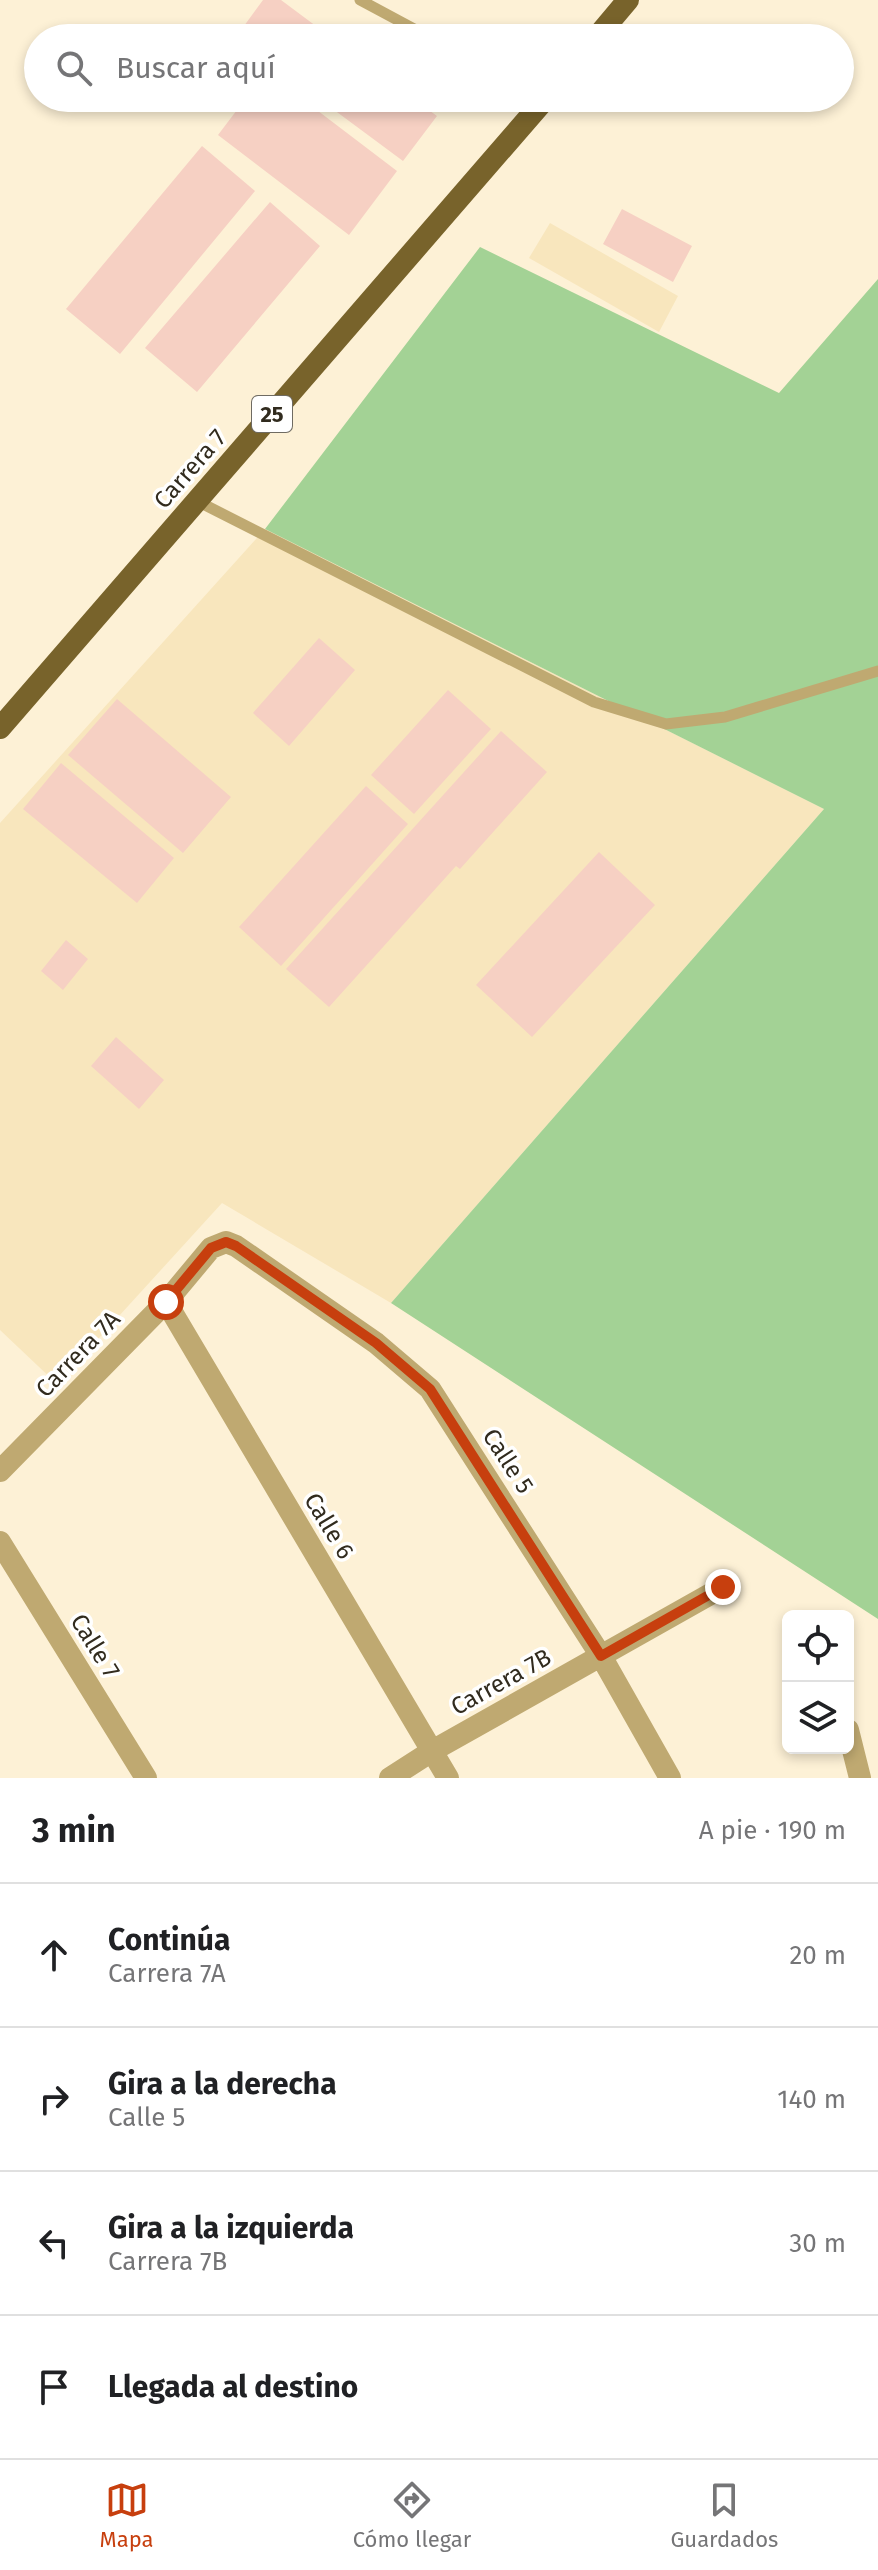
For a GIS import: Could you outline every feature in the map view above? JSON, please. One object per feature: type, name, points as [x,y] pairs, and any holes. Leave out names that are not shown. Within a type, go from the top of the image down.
[{"type":"highway","points":[[608,24],[628,0]]},
{"type":"highway","name":"Carrera 7","points":[[0,728],[533,112]]},
{"type":"street","name":"Carrera 7A","points":[[0,1471],[166,1302],[211,1248],[226,1242]]},
{"type":"street","name":"Calle 5","points":[[226,1242],[376,1343],[430,1389],[601,1656],[670,1778]]},
{"type":"street","name":"Calle 6","points":[[166,1302],[448,1778]]},
{"type":"street","name":"Calle 7","points":[[0,1542],[146,1778]]},
{"type":"street","name":"Carrera 7B","points":[[390,1778],[432,1751],[723,1587]]},
{"type":"street","points":[[854,1754],[860,1778]]},
{"type":"lane","points":[[360,0],[405,24]]},
{"type":"lane","points":[[197,501],[594,702],[666,724],[725,717],[878,671]]},
{"type":"shaded area","points":[[550,223],[678,296],[659,332],[529,258]]},
{"type":"shaded area","points":[[265,529],[824,809],[391,1303],[222,1203],[57,1384],[0,1330],[0,823]]},
{"type":"green space","points":[[480,247],[779,393],[878,279],[878,1619],[391,1303],[824,809],[265,529]]},
{"type":"building","points":[[263,0],[281,0],[313,24],[245,24]]},
{"type":"building","points":[[235,112],[319,112],[397,171],[349,235],[218,135]]},
{"type":"building","points":[[337,112],[431,112],[437,116],[403,161]]},
{"type":"building","points":[[202,146],[255,191],[120,354],[66,309]]},
{"type":"building","points":[[270,202],[320,246],[197,392],[145,348]]},
{"type":"building","points":[[622,209],[692,246],[673,282],[603,244]]},
{"type":"building","points":[[319,638],[355,670],[289,746],[253,713]]},
{"type":"building","points":[[448,690],[491,729],[414,814],[371,775]]},
{"type":"building","points":[[117,699],[231,797],[183,853],[68,755]]},
{"type":"building","points":[[501,731],[547,772],[460,869],[456,866],[329,1007],[286,969]]},
{"type":"building","points":[[61,763],[174,858],[137,903],[23,809]]},
{"type":"building","points":[[366,786],[408,824],[281,966],[239,927]]},
{"type":"building","points":[[599,852],[655,905],[532,1037],[476,985]]},
{"type":"building","points":[[66,940],[88,959],[63,990],[41,971]]},
{"type":"building","points":[[116,1037],[164,1080],[139,1109],[91,1066]]},
{"type":"route","points":[[166,1302],[211,1248],[226,1242],[404,1364],[430,1389],[601,1656],[723,1587]]}]
